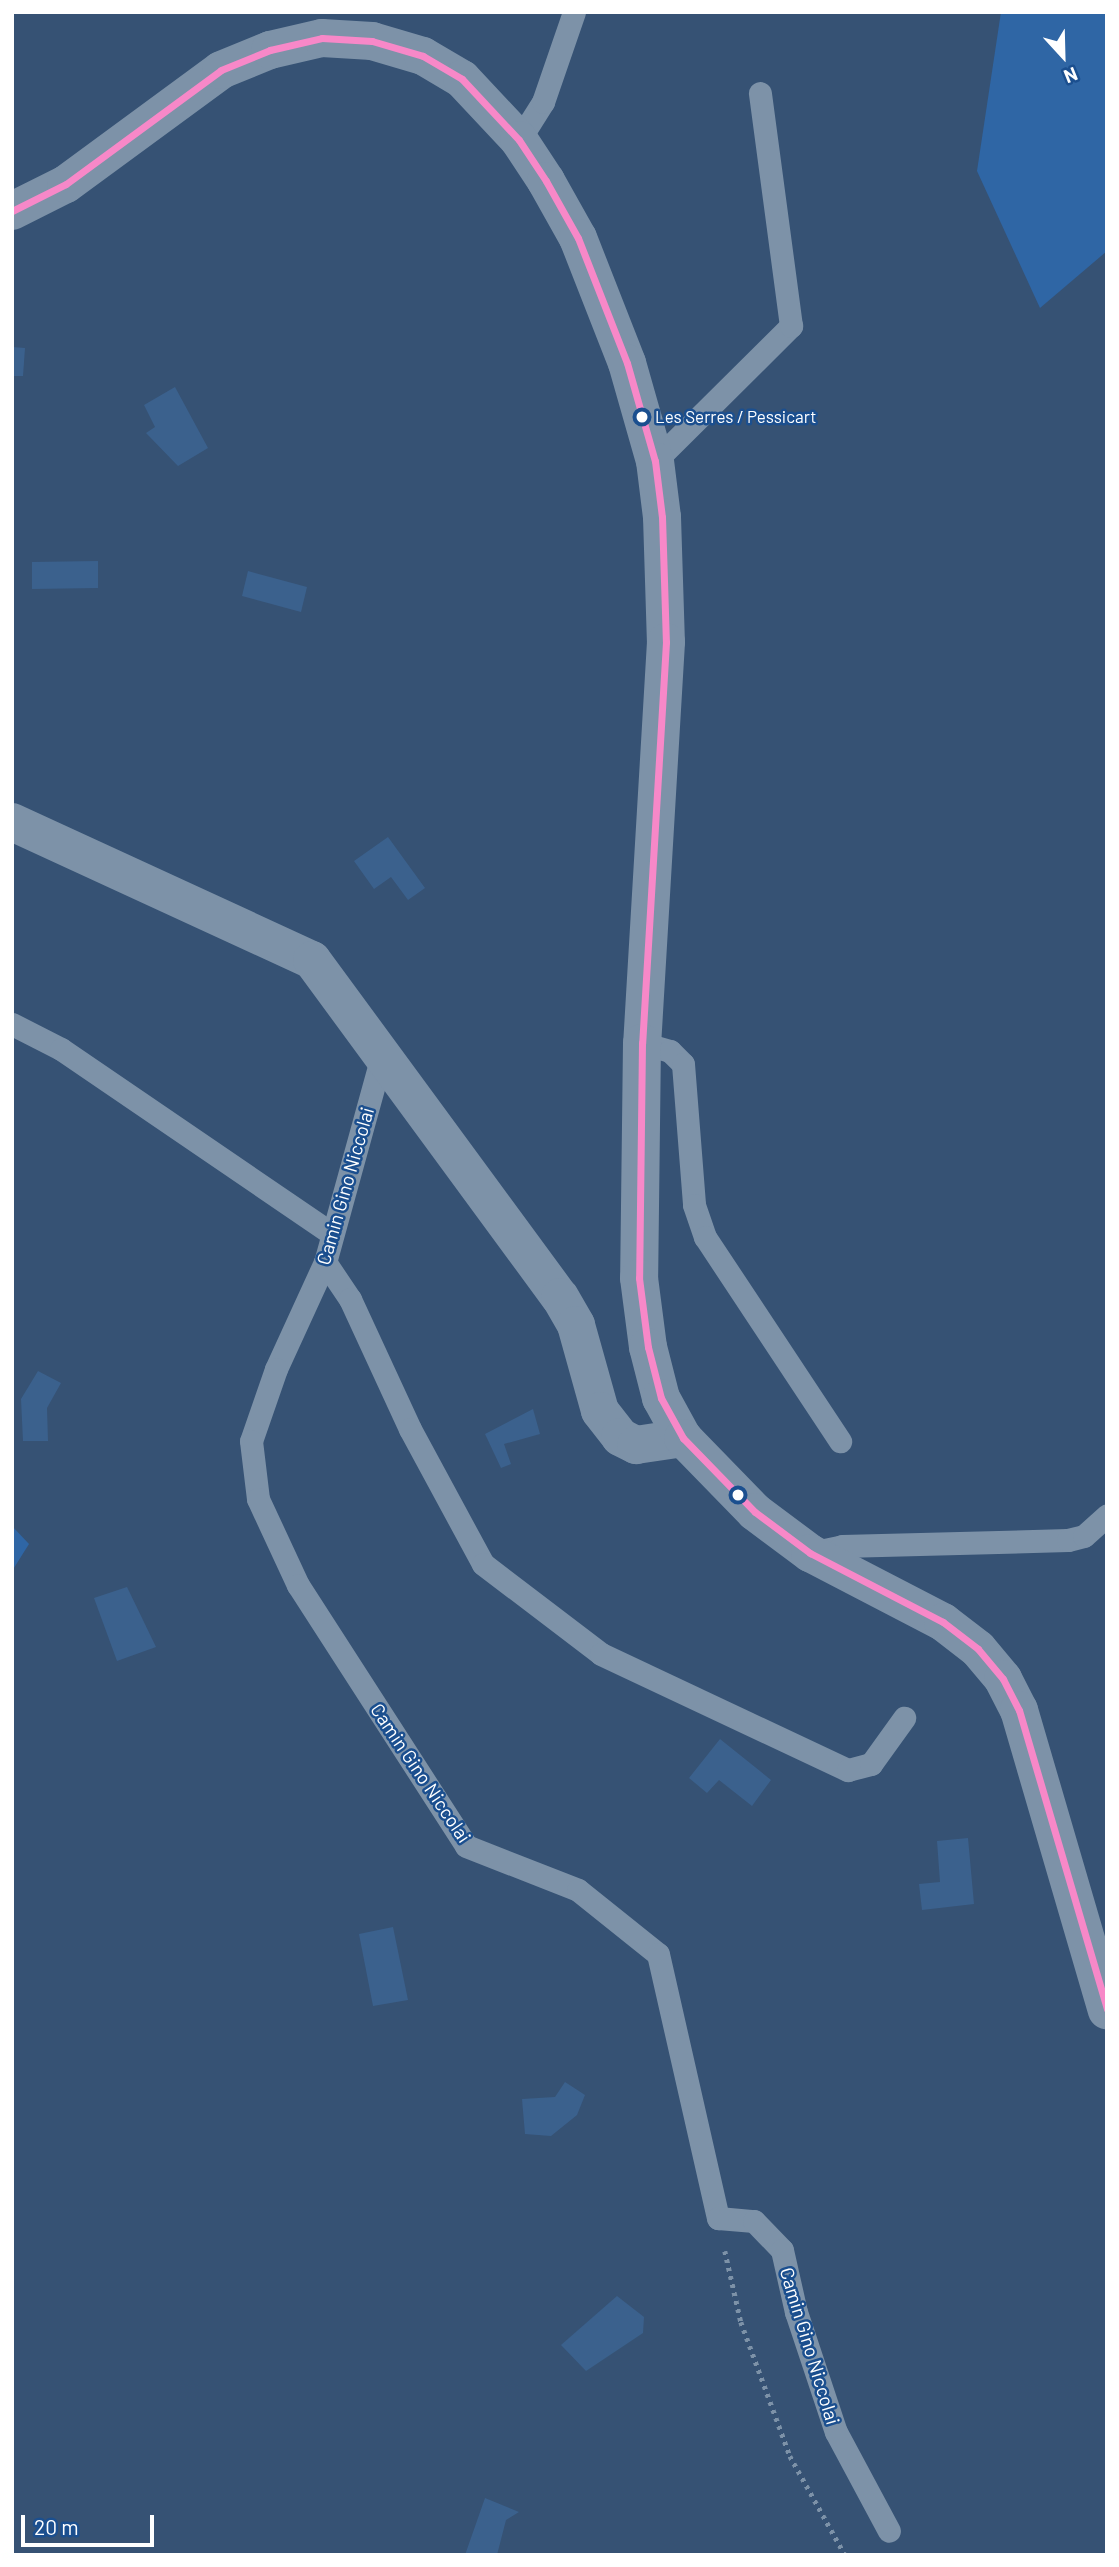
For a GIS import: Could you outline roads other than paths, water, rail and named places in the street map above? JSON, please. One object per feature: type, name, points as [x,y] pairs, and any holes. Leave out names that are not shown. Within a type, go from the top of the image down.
[{"type":"street","points":[[12,211],[66,184],[221,70],[270,50],[322,38],[372,41],[424,56],[462,79],[519,140],[578,238],[602,295],[643,411],[655,461],[667,584],[666,642],[642,1043],[639,1278],[661,1398],[683,1438],[755,1512],[810,1553],[943,1622],[978,1649],[1003,1679],[1019,1710],[1107,2010]]},
{"type":"street","points":[[12,822],[312,960],[383,1052],[566,1306],[576,1325],[600,1411],[620,1437],[635,1445],[683,1438]]},
{"type":"lane","points":[[519,140],[543,102],[574,12]]},
{"type":"lane","points":[[655,461],[792,326],[760,93]]},
{"type":"lane","points":[[12,1024],[61,1049],[331,1233]]},
{"type":"lane","points":[[642,1043],[670,1051],[683,1064],[694,1205],[705,1237],[840,1441]]},
{"type":"lane","name":"Camin Gino Niccolai","points":[[383,1052],[325,1262],[276,1369],[251,1441],[258,1499],[298,1585],[466,1846],[578,1890],[659,1954],[718,2218],[754,2221],[782,2250],[796,2312],[836,2432],[889,2531]]},
{"type":"lane","points":[[325,1262],[350,1299],[410,1429],[484,1564],[601,1654],[848,1770],[871,1764],[904,1718]]},
{"type":"lane","points":[[810,1553],[842,1546],[1068,1540],[1084,1536],[1107,1515]]},
{"type":"place","name":"Les Serres / Pessicart","points":[[642,417]]}]
